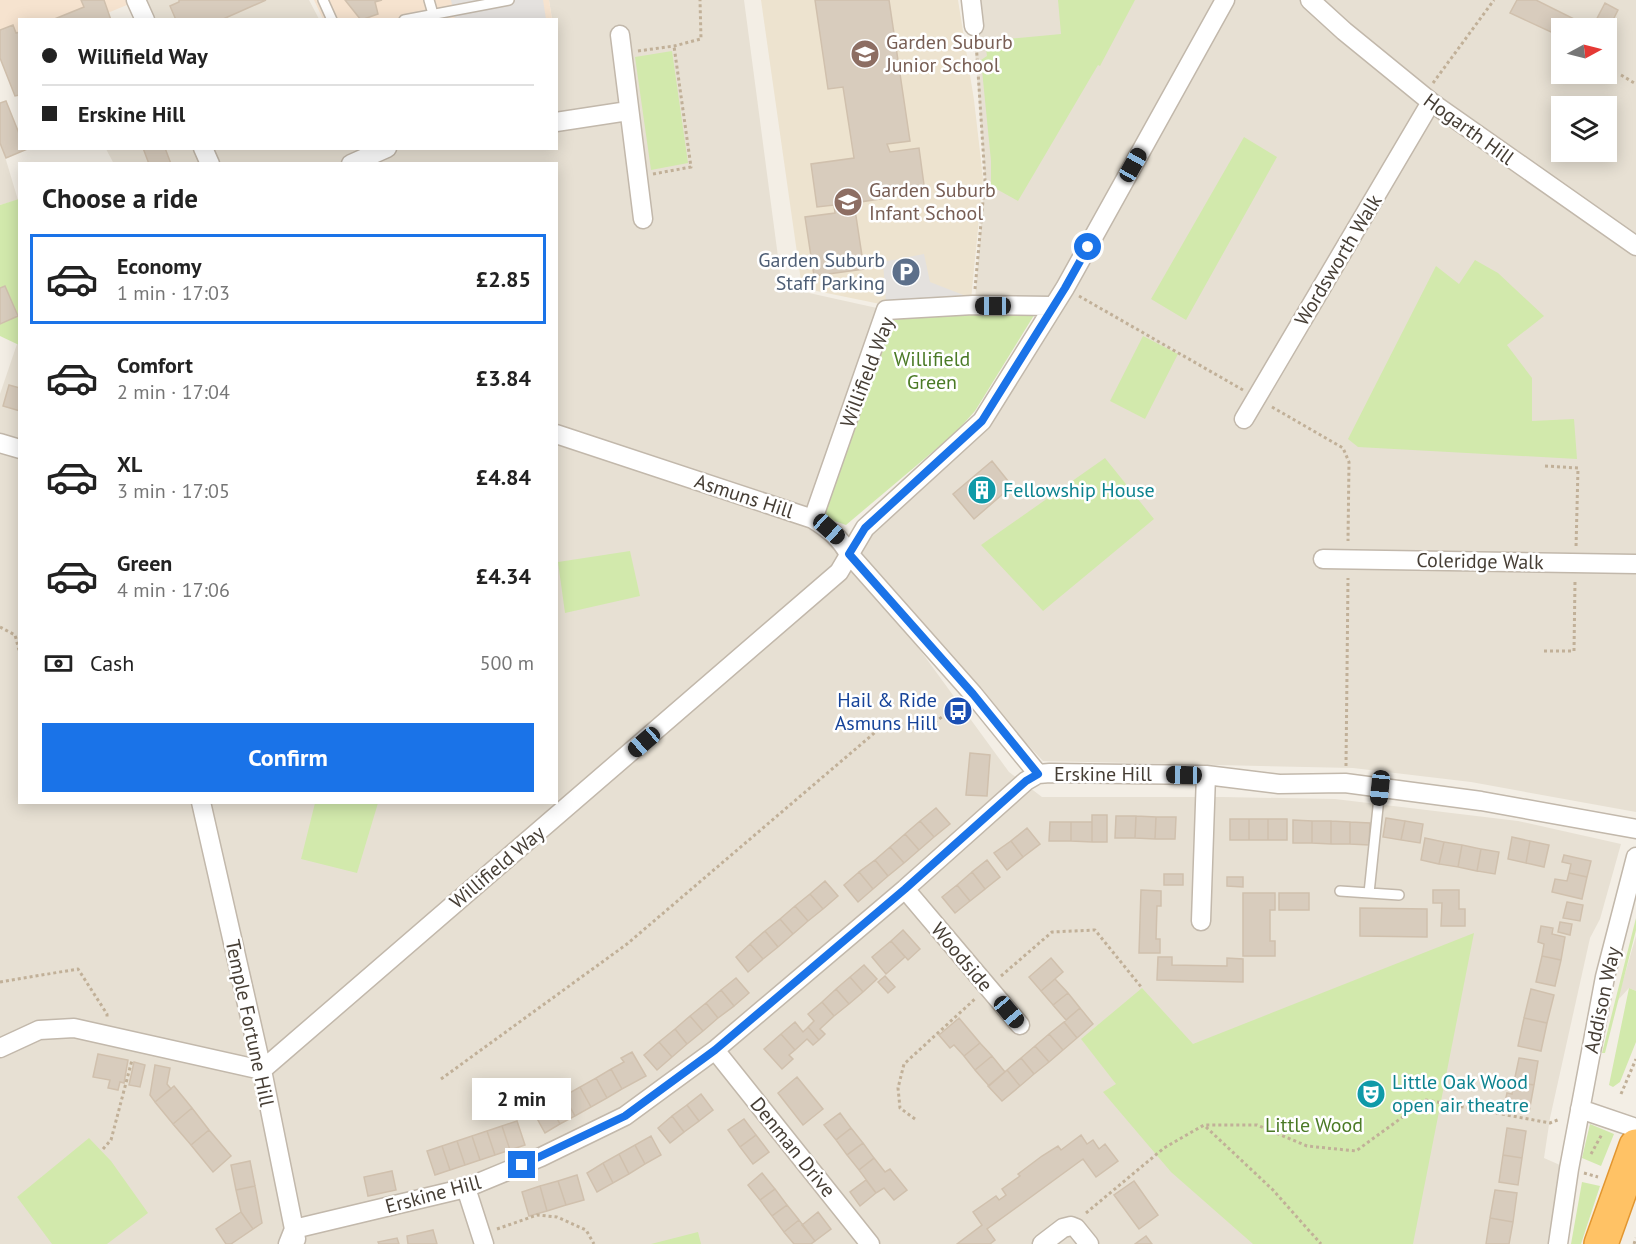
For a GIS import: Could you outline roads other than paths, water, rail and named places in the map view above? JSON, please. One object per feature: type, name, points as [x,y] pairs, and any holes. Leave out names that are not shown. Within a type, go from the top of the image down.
[{"type":"highway","points":[[1602,1244],[1636,1146]]},
{"type":"street","points":[[136,0],[144,18]]},
{"type":"street","points":[[971,0],[975,26]]},
{"type":"street","name":"Willifield Way","points":[[262,1070],[839,572],[865,528],[982,421],[1065,288],[1225,0]]},
{"type":"street","name":"Hogarth Hill","points":[[1310,0],[1427,99],[1636,246]]},
{"type":"street","points":[[620,35],[643,219]]},
{"type":"street","name":"Wordsworth Walk","points":[[1244,418],[1427,99]]},
{"type":"street","points":[[558,122],[628,111]]},
{"type":"street","points":[[356,162],[382,150]]},
{"type":"street","name":"Willifield Way","points":[[813,519],[886,310],[973,305],[1052,306]]},
{"type":"street","name":"Asmuns Hill","points":[[558,435],[813,519],[829,529],[841,539],[849,554],[973,694],[1038,774]]},
{"type":"street","points":[[0,443],[18,448]]},
{"type":"street","name":"Coleridge Walk","points":[[1323,559],[1636,564]]},
{"type":"street","name":"Erskine Hill","points":[[293,1239],[466,1188],[541,1157],[625,1116],[715,1050],[905,889],[1026,781],[1038,774],[1206,775],[1279,783],[1345,783],[1481,801],[1636,829]]},
{"type":"street","points":[[1201,921],[1206,775]]},
{"type":"street","name":"Temple Fortune Hill","points":[[201,804],[262,1070],[293,1239]]},
{"type":"street","name":"Addison Way","points":[[1558,1244],[1605,977],[1636,857]]},
{"type":"street","name":"Woodside","points":[[905,889],[1020,1025]]},
{"type":"street","points":[[0,1048],[39,1030],[74,1028],[262,1070]]},
{"type":"street","name":"Denman Drive","points":[[715,1050],[870,1244]]},
{"type":"street","points":[[1580,1110],[1636,1128]]},
{"type":"street","points":[[466,1188],[482,1239]]},
{"type":"street","points":[[1042,1244],[1063,1228],[1071,1226],[1076,1228],[1089,1244]]},
{"type":"lane","points":[[323,0],[331,18]]},
{"type":"lane","points":[[429,0],[433,14]]},
{"type":"lane","points":[[414,18],[509,0]]},
{"type":"lane","points":[[1369,893],[1380,788]]},
{"type":"lane","points":[[1340,891],[1398,895]]},
{"type":"place","name":"Garden Suburb Junior School","points":[[865,54]]},
{"type":"place","name":"Garden Suburb Infant School","points":[[848,202]]},
{"type":"place","name":"Garden Suburb Staff Parking","points":[[906,272]]},
{"type":"place","name":"Fellowship House","points":[[982,490]]},
{"type":"place","name":"Hail & Ride Asmuns Hill","points":[[958,711]]},
{"type":"place","name":"Little Oak Wood open air theatre","points":[[1371,1094]]},
{"type":"park label","name":"Willifield Green","points":[[932,370]]},
{"type":"park label","name":"Little Wood","points":[[1314,1125]]}]
